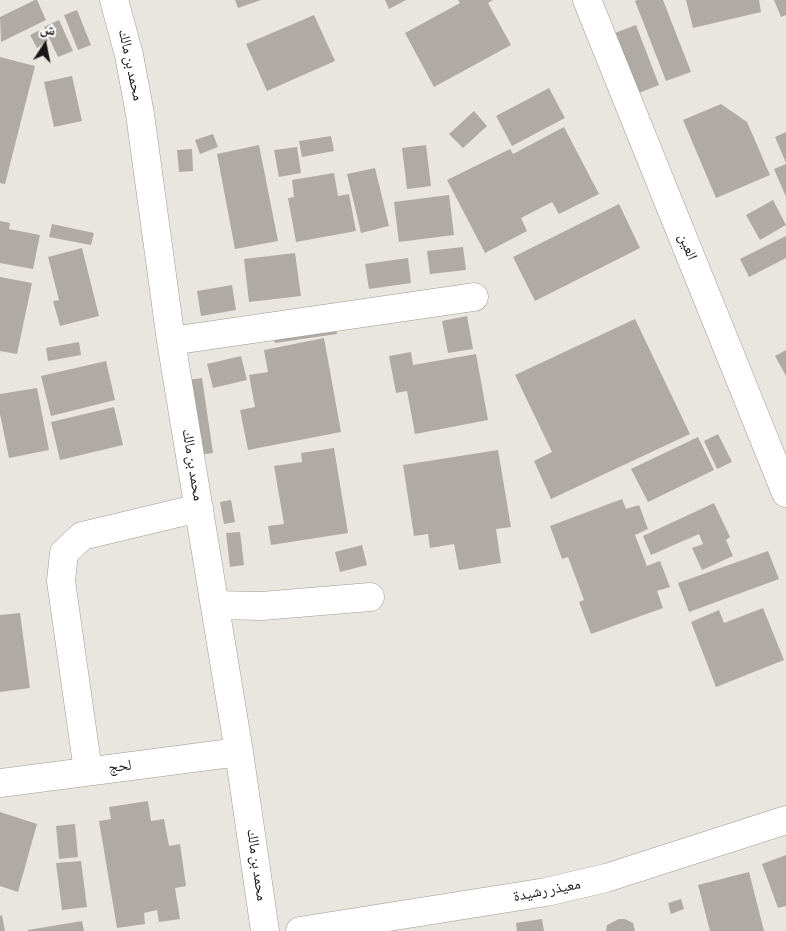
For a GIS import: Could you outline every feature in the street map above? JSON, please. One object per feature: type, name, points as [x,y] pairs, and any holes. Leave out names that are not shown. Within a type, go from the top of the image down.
[{"type":"street","name":"محمد بن مالك","points":[[114,0],[129,55],[140,114],[171,341],[239,752],[265,931]]},
{"type":"street","name":"العين","points":[[587,0],[786,493]]},
{"type":"street","points":[[171,341],[474,298]]},
{"type":"street","points":[[88,771],[60,581],[64,553],[82,536],[199,508]]},
{"type":"street","points":[[215,604],[262,606],[370,597]]},
{"type":"street","name":"لحج","points":[[0,783],[239,752]]},
{"type":"street","name":"معيذر رشيدة","points":[[300,931],[546,892],[606,878],[786,820]]},
{"type":"building","points":[[37,0],[46,20],[1,42],[0,17]]},
{"type":"building","points":[[235,0],[261,0],[238,8]]},
{"type":"building","points":[[385,0],[406,0],[389,9]]},
{"type":"building","points":[[458,0],[493,0],[488,3],[511,45],[434,87],[405,33],[460,3]]},
{"type":"building","points":[[663,0],[691,72],[666,81],[635,1]]},
{"type":"building","points":[[686,0],[759,0],[761,12],[693,28]]},
{"type":"building","points":[[774,0],[786,0],[786,15],[781,17]]},
{"type":"building","points":[[77,10],[91,45],[78,50],[64,15]]},
{"type":"building","points":[[314,15],[335,61],[267,91],[246,44]]},
{"type":"building","points":[[59,20],[73,51],[58,57],[44,27]]},
{"type":"building","points":[[636,25],[659,85],[639,93],[615,33]]},
{"type":"building","points":[[42,29],[48,41],[37,48],[30,35]]},
{"type":"building","points":[[0,57],[35,66],[5,184],[0,183]]},
{"type":"building","points":[[72,76],[82,121],[54,127],[44,82]]},
{"type":"building","points":[[549,88],[565,118],[512,146],[496,116]]},
{"type":"building","points":[[721,104],[747,122],[770,175],[716,198],[683,120]]},
{"type":"building","points":[[474,111],[487,126],[463,148],[449,134]]},
{"type":"building","points":[[564,127],[599,194],[559,214],[552,202],[521,218],[527,231],[485,253],[447,180],[510,149],[513,154]]},
{"type":"building","points":[[786,132],[786,163],[775,137]]},
{"type":"building","points":[[213,134],[218,147],[200,154],[195,140]]},
{"type":"building","points":[[331,136],[334,151],[302,157],[299,141]]},
{"type":"building","points":[[259,145],[278,241],[235,249],[217,154]]},
{"type":"building","points":[[426,145],[431,186],[407,189],[402,148]]},
{"type":"building","points":[[297,147],[301,173],[279,177],[274,150]]},
{"type":"building","points":[[192,149],[193,171],[179,172],[177,150]]},
{"type":"building","points":[[786,164],[786,197],[774,169]]},
{"type":"building","points":[[375,168],[389,226],[361,233],[347,174]]},
{"type":"building","points":[[334,173],[338,196],[349,194],[356,231],[296,242],[288,198],[294,197],[292,180]]},
{"type":"building","points":[[449,195],[454,235],[399,242],[394,202]]},
{"type":"building","points":[[773,200],[786,225],[760,240],[746,215]]},
{"type":"building","points":[[619,204],[640,248],[535,301],[513,257]]},
{"type":"building","points":[[0,221],[10,223],[9,229],[40,235],[33,269],[0,263]]},
{"type":"building","points":[[52,224],[94,233],[91,245],[49,237]]},
{"type":"building","points":[[786,236],[786,258],[749,277],[740,259]]},
{"type":"building","points":[[463,247],[466,270],[430,274],[427,251]]},
{"type":"building","points":[[82,248],[99,316],[60,326],[53,301],[59,300],[48,257]]},
{"type":"building","points":[[295,253],[301,296],[249,302],[244,259]]},
{"type":"building","points":[[408,258],[411,283],[369,289],[365,264]]},
{"type":"building","points":[[0,277],[32,283],[17,354],[0,351]]},
{"type":"building","points":[[232,285],[236,310],[201,316],[197,291]]},
{"type":"building","points":[[467,316],[473,349],[448,353],[442,321]]},
{"type":"building","points":[[334,319],[337,334],[275,343],[272,329]]},
{"type":"building","points":[[635,319],[690,434],[551,499],[534,461],[552,452],[515,375]]},
{"type":"building","points":[[324,338],[341,432],[248,450],[240,410],[255,407],[249,375],[268,372],[264,350]]},
{"type":"building","points":[[79,342],[81,355],[48,361],[46,348]]},
{"type":"building","points":[[786,350],[786,376],[775,356]]},
{"type":"building","points":[[411,352],[413,365],[476,354],[488,420],[415,434],[407,391],[396,393],[389,356]]},
{"type":"building","points":[[241,356],[247,380],[213,388],[207,364]]},
{"type":"building","points":[[106,361],[115,400],[51,416],[41,376]]},
{"type":"building","points":[[202,378],[213,453],[198,455],[187,380]]},
{"type":"building","points":[[37,388],[49,450],[9,458],[0,414],[0,394]]},
{"type":"building","points":[[114,407],[123,445],[60,460],[51,422]]},
{"type":"building","points":[[718,434],[732,462],[717,469],[704,441]]},
{"type":"building","points":[[698,437],[714,470],[648,502],[631,469]]},
{"type":"building","points":[[334,448],[348,533],[271,545],[268,526],[284,524],[274,466],[302,462],[301,453]]},
{"type":"building","points":[[498,450],[511,527],[496,529],[501,563],[459,570],[454,544],[430,548],[428,534],[414,536],[403,465]]},
{"type":"building","points":[[622,499],[626,509],[639,505],[648,529],[635,535],[647,566],[660,561],[670,587],[657,591],[663,608],[591,634],[579,602],[584,600],[568,557],[562,559],[550,526]]},
{"type":"building","points":[[231,500],[235,522],[224,524],[220,502]]},
{"type":"building","points":[[714,503],[730,537],[726,540],[733,556],[702,570],[692,548],[703,544],[699,534],[651,555],[643,536]]},
{"type":"building","points":[[240,532],[244,565],[230,567],[226,533]]},
{"type":"building","points":[[362,545],[367,565],[340,572],[335,552]]},
{"type":"building","points":[[768,551],[779,579],[689,612],[678,583]]},
{"type":"building","points":[[763,608],[784,660],[716,687],[691,622],[719,610],[724,623]]},
{"type":"building","points":[[20,613],[30,688],[0,692],[0,615]]},
{"type":"building","points":[[148,801],[151,821],[164,819],[169,846],[180,844],[186,886],[175,888],[180,919],[159,922],[157,910],[144,913],[145,924],[117,928],[99,821],[111,819],[109,807]]},
{"type":"building","points":[[0,812],[37,824],[18,892],[0,886]]},
{"type":"building","points":[[75,824],[78,857],[59,859],[56,826]]},
{"type":"building","points":[[786,855],[786,906],[778,908],[762,864]]},
{"type":"building","points":[[81,861],[87,907],[62,910],[56,863]]},
{"type":"building","points":[[749,872],[764,931],[710,931],[698,885]]},
{"type":"building","points":[[681,899],[684,909],[671,914],[668,903]]},
{"type":"building","points":[[2,915],[5,931],[0,931],[0,916]]},
{"type":"building","points":[[542,919],[544,931],[517,931],[516,923]]},
{"type":"building","points":[[619,919],[625,919],[633,923],[635,931],[606,931],[607,925]]},
{"type":"building","points":[[82,921],[84,931],[28,931],[28,930]]}]
